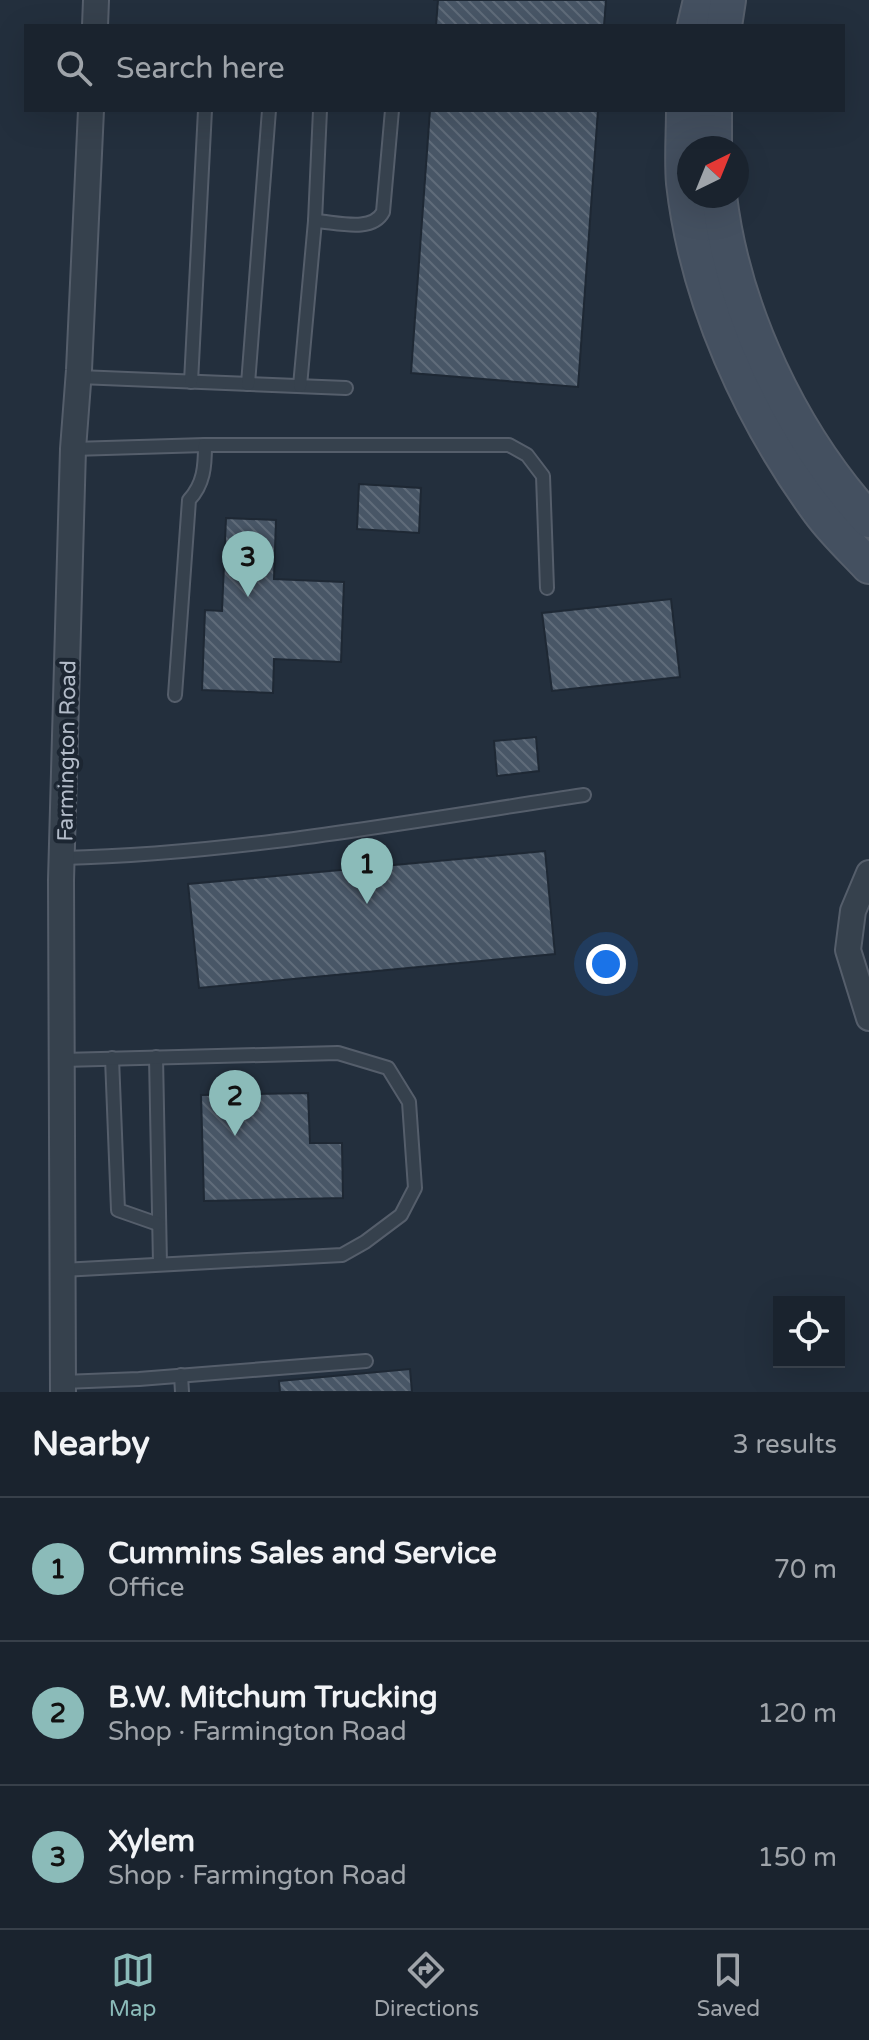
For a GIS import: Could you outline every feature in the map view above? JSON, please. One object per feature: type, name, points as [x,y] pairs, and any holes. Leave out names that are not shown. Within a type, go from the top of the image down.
[{"type":"main road","points":[[695,24],[701,0]]},
{"type":"main road","points":[[724,24],[728,0]]},
{"type":"main road","points":[[684,112],[684,182],[697,257],[720,328],[762,422],[821,513],[869,566]]},
{"type":"main road","points":[[714,112],[714,136]]},
{"type":"main road","points":[[720,208],[740,294],[758,346],[820,457],[869,520]]},
{"type":"street","points":[[95,24],[96,0]]},
{"type":"street","name":"Farmington Road","points":[[63,1387],[61,880],[73,449],[91,112]]},
{"type":"street","points":[[869,873],[853,911],[848,950],[869,1018]]},
{"type":"lane","points":[[191,382],[205,112]]},
{"type":"lane","points":[[248,384],[269,112]]},
{"type":"lane","points":[[300,386],[315,221],[320,112]]},
{"type":"lane","points":[[315,221],[369,224],[378,221],[383,212],[392,112]]},
{"type":"lane","points":[[79,377],[346,388]]},
{"type":"lane","points":[[73,449],[205,445],[509,445],[527,455],[543,476],[547,588]]},
{"type":"lane","points":[[175,695],[189,500],[196,493],[205,473],[205,445]]},
{"type":"lane","points":[[63,858],[128,857],[258,844],[584,795]]},
{"type":"lane","points":[[62,1060],[338,1053],[364,1059],[388,1068],[409,1102],[415,1188],[401,1215],[342,1255],[62,1270]]},
{"type":"lane","points":[[156,1057],[160,1264]]},
{"type":"lane","points":[[112,1058],[118,1210],[158,1224]]},
{"type":"lane","points":[[63,1387],[366,1361]]},
{"type":"lane","points":[[181,1375],[182,1392]]},
{"type":"building","points":[[438,0],[606,0],[604,24],[436,24]]},
{"type":"building","points":[[430,112],[598,112],[578,387],[411,373]]},
{"type":"building","points":[[359,484],[421,488],[419,533],[357,529]]},
{"type":"building","points":[[226,518],[276,520],[274,579],[344,582],[341,662],[274,659],[273,693],[202,690],[205,610],[222,611]]},
{"type":"building","points":[[671,599],[680,677],[552,691],[542,613]]},
{"type":"building","points":[[536,737],[539,771],[497,776],[494,741]]},
{"type":"building","points":[[545,851],[555,954],[199,988],[188,884]]},
{"type":"building","points":[[308,1093],[310,1143],[342,1143],[343,1198],[204,1201],[201,1095]]},
{"type":"building","points":[[410,1369],[412,1392],[280,1392],[279,1381]]},
{"type":"place","name":"Xylem","points":[[248,597]]},
{"type":"place","name":"Cummins Sales and Service","points":[[367,904]]},
{"type":"place","name":"B.W. Mitchum Trucking","points":[[235,1136]]}]
